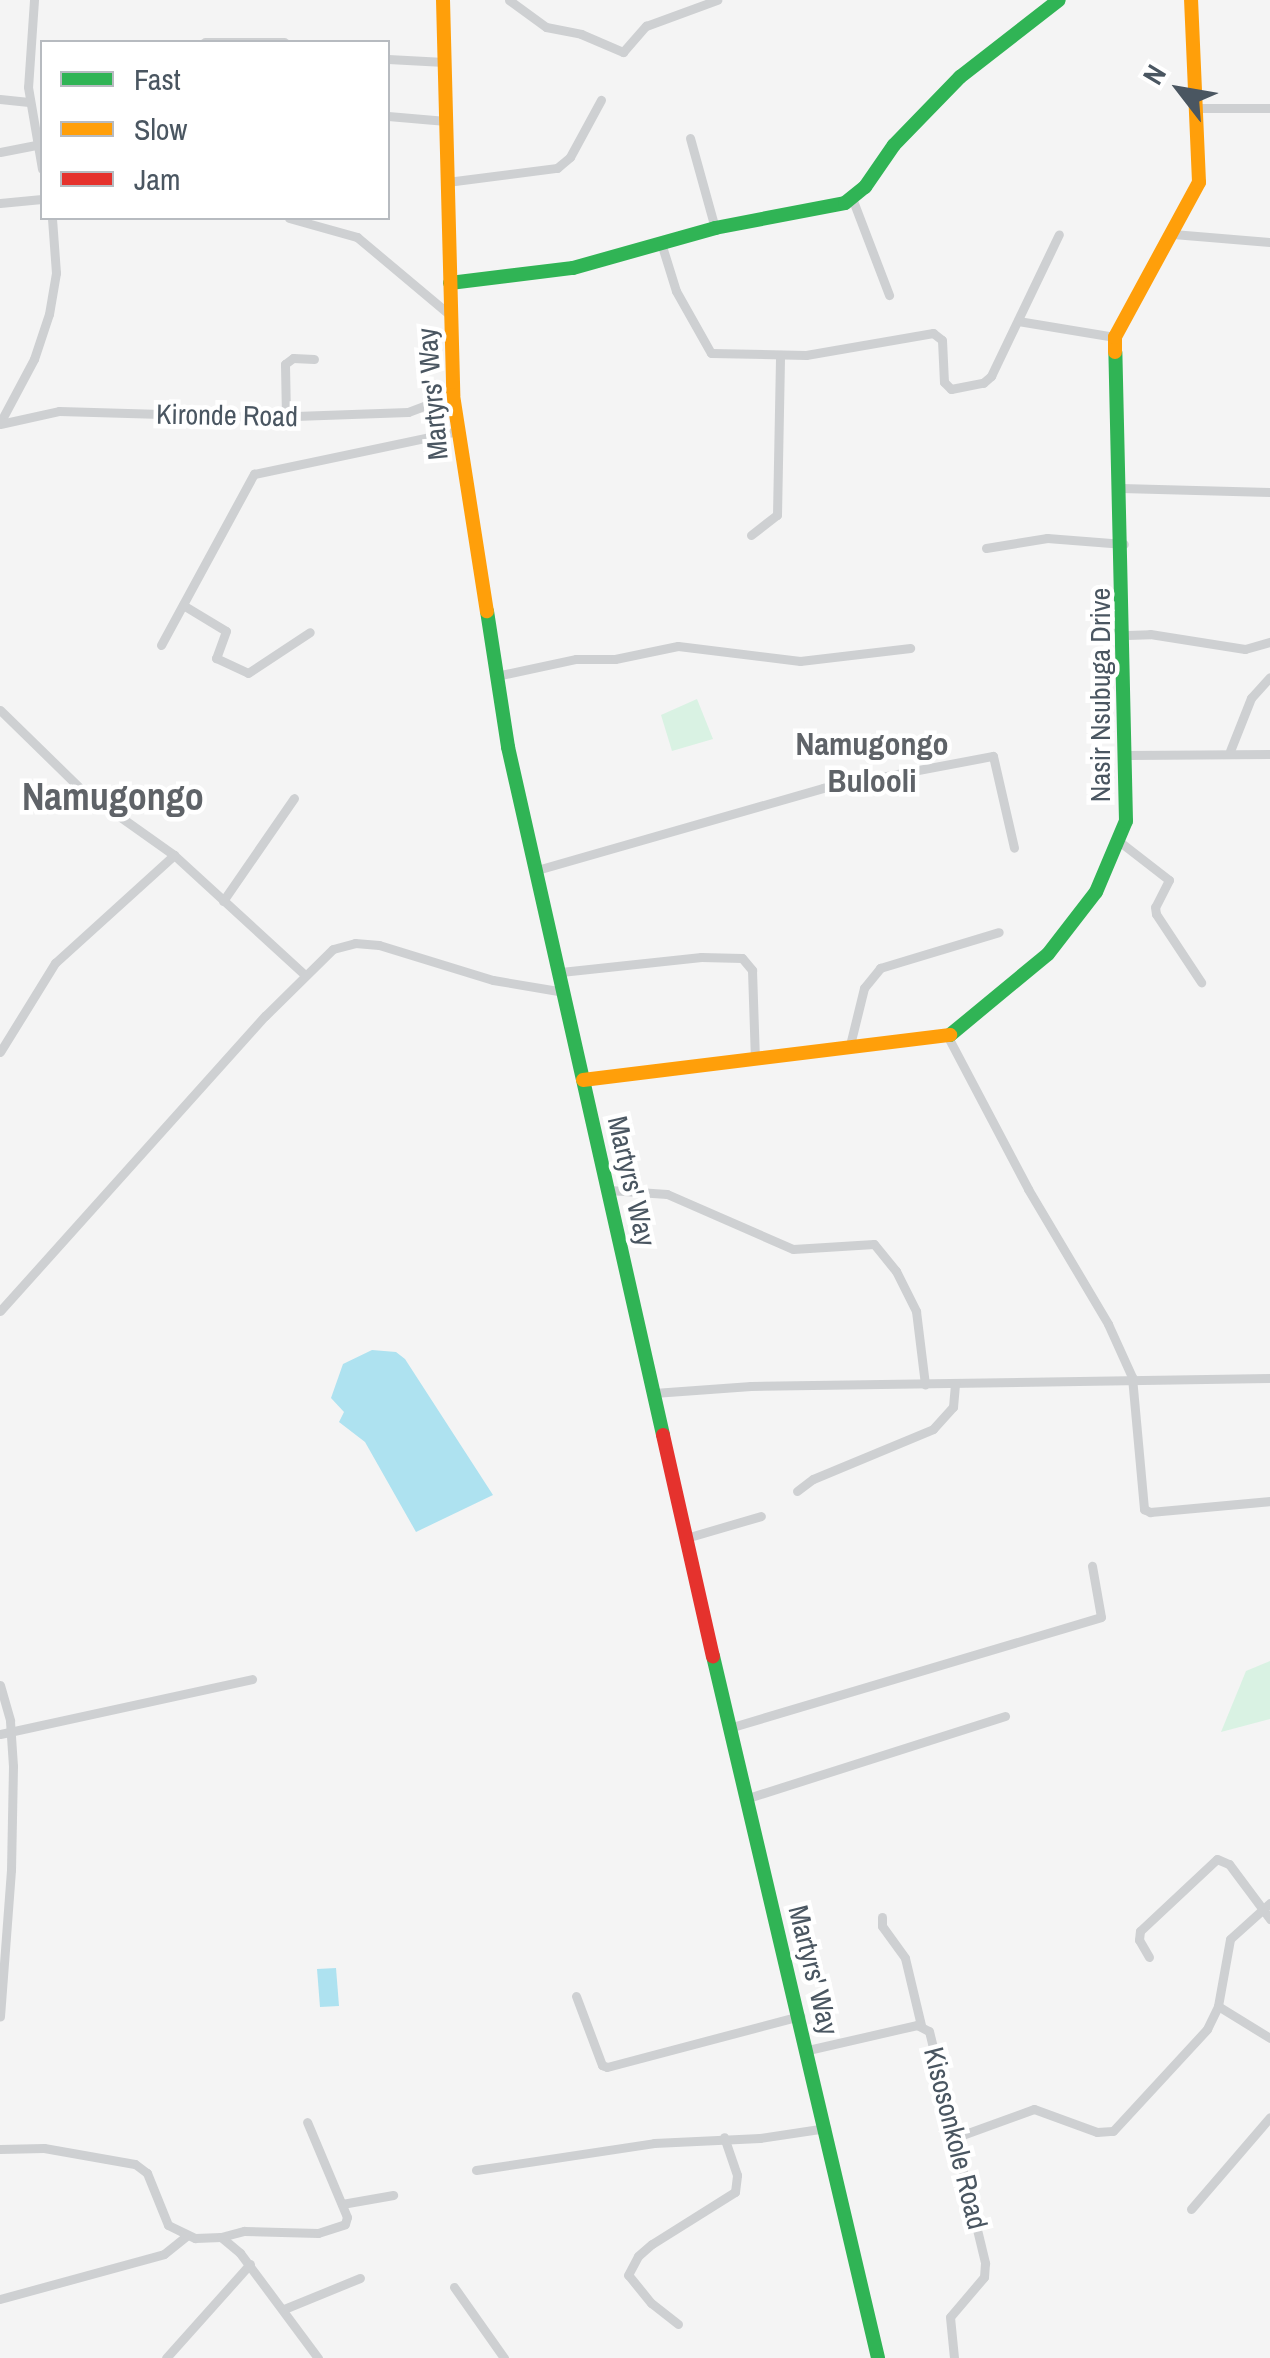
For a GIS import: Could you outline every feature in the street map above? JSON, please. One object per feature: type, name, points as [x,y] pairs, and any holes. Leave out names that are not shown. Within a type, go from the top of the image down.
[{"type":"main road","name":"Martyrs' Way","points":[[443,0],[453,395],[496,676],[744,1799],[800,2016],[878,2358]]},
{"type":"main road","points":[[450,283],[573,268],[715,228],[852,198],[894,145],[960,77],[1058,0]]},
{"type":"main road","points":[[1114,336],[1199,182],[1191,0]]},
{"type":"main road","name":"Nasir Nsubuga Drive","points":[[948,1036],[1061,942],[1096,892],[1126,821],[1127,636],[1121,488],[1114,424],[1114,336]]},
{"type":"main road","points":[[584,1080],[948,1036]]},
{"type":"street","points":[[34,0],[30,102],[40,159]]},
{"type":"street","points":[[510,0],[546,27],[586,35],[623,52],[646,26],[716,0]]},
{"type":"street","points":[[390,59],[444,62]]},
{"type":"street","points":[[0,99],[30,102]]},
{"type":"street","points":[[447,182],[557,168],[570,157],[601,100]]},
{"type":"street","points":[[1198,108],[1270,108]]},
{"type":"street","points":[[390,116],[446,121]]},
{"type":"street","points":[[690,138],[715,228]]},
{"type":"street","points":[[0,152],[37,145]]},
{"type":"street","points":[[852,198],[889,294]]},
{"type":"street","points":[[0,204],[40,199]]},
{"type":"street","points":[[0,424],[34,359],[49,314],[56,273],[52,220]]},
{"type":"street","points":[[296,220],[357,237],[450,315]]},
{"type":"street","points":[[662,246],[676,291],[708,351],[780,356],[933,333],[942,340],[944,382],[951,389],[987,381],[1059,234]]},
{"type":"street","points":[[1173,234],[1270,242]]},
{"type":"street","points":[[1018,321],[1114,336]]},
{"type":"street","points":[[751,535],[778,515],[780,356]]},
{"type":"street","points":[[286,417],[286,364],[293,358],[314,358]]},
{"type":"street","name":"Kironde Road","points":[[0,424],[58,411],[286,417],[408,412],[453,395]]},
{"type":"street","points":[[161,646],[259,471],[331,460],[458,431]]},
{"type":"street","points":[[1121,488],[1270,492]]},
{"type":"street","points":[[986,548],[1056,538],[1124,544]]},
{"type":"street","points":[[182,605],[226,631],[216,658],[248,672],[310,632]]},
{"type":"street","points":[[1127,636],[1150,634],[1245,649],[1270,642]]},
{"type":"street","points":[[496,676],[576,658],[616,658],[678,646],[800,661],[910,648]]},
{"type":"street","points":[[1230,751],[1251,698],[1270,677]]},
{"type":"street","points":[[0,710],[81,789],[174,855],[305,974]]},
{"type":"street","points":[[1128,755],[1230,751],[1270,754]]},
{"type":"street","points":[[537,870],[823,788],[902,769],[994,756],[1014,848]]},
{"type":"street","points":[[223,901],[294,798]]},
{"type":"street","points":[[1120,842],[1169,880],[1155,907],[1156,914],[1201,982]]},
{"type":"street","points":[[0,1052],[55,963],[174,855]]},
{"type":"street","points":[[848,1050],[864,988],[880,968],[999,932]]},
{"type":"street","points":[[0,1312],[305,974],[333,949],[365,944],[508,983],[564,992]]},
{"type":"street","points":[[562,972],[701,957],[742,958],[752,970],[755,1060]]},
{"type":"street","points":[[948,1036],[1028,1189],[1108,1324],[1132,1378],[1140,1497],[1146,1512],[1270,1501]]},
{"type":"street","points":[[609,1190],[667,1194],[793,1248],[874,1244],[896,1271],[916,1311],[925,1384]]},
{"type":"street","points":[[654,1393],[751,1386],[1270,1378]]},
{"type":"street","points":[[797,1491],[814,1479],[932,1429],[953,1406],[954,1382]]},
{"type":"street","points":[[686,1538],[760,1516]]},
{"type":"street","points":[[728,1728],[1101,1617],[1092,1566]]},
{"type":"street","points":[[6,1732],[252,1679]]},
{"type":"street","points":[[0,1685],[6,1732],[11,1870],[0,2017]]},
{"type":"street","points":[[744,1799],[1005,1716]]},
{"type":"street","points":[[1150,1957],[1138,1940],[1140,1931],[1217,1859],[1229,1864],[1266,1906],[1270,1919]]},
{"type":"street","points":[[954,2138],[1034,2109],[1097,2132],[1112,2131],[1206,2029],[1218,2006],[1230,1940],[1266,1906]]},
{"type":"street","points":[[882,1917],[882,1926],[892,1934],[905,1958],[921,2024]]},
{"type":"street","points":[[576,1996],[602,2064],[608,2068],[800,2016]]},
{"type":"street","points":[[1218,2006],[1270,2038]]},
{"type":"street","name":"Kisosonkole Road","points":[[808,2050],[921,2024],[929,2031],[986,2263],[984,2276],[950,2317],[954,2358]]},
{"type":"street","points":[[1191,2209],[1270,2117]]},
{"type":"street","points":[[0,2134],[1,2149],[59,2150],[136,2164],[147,2173],[168,2225],[186,2236],[336,2230],[347,2218],[306,2122]]},
{"type":"street","points":[[476,2170],[724,2137],[760,2138],[826,2128]]},
{"type":"street","points":[[678,2324],[651,2303],[628,2276],[638,2256],[652,2244],[736,2192],[739,2186],[724,2137]]},
{"type":"street","points":[[342,2204],[393,2195]]},
{"type":"street","points":[[0,2299],[164,2254],[186,2236]]},
{"type":"street","points":[[221,2237],[250,2264],[318,2358]]},
{"type":"street","points":[[166,2358],[250,2264]]},
{"type":"street","points":[[284,2309],[360,2278]]},
{"type":"street","points":[[454,2287],[504,2358]]},
{"type":"green space","points":[[697,699],[713,739],[672,751],[661,715]]},
{"type":"green space","points":[[1270,1661],[1270,1719],[1221,1732],[1246,1671]]},
{"type":"water","points":[[372,1350],[396,1352],[405,1359],[493,1495],[416,1532],[365,1442],[339,1422],[344,1412],[331,1398],[343,1364]]},
{"type":"water","points":[[336,1968],[339,2006],[320,2007],[317,1969]]},
{"type":"traffic: fast","points":[[450,283],[573,268],[715,228],[845,203],[865,187],[894,145],[960,77],[1059,0]]},
{"type":"traffic: fast","points":[[950,1035],[1048,954],[1096,892],[1126,821],[1115,352]]},
{"type":"traffic: fast","points":[[487,611],[508,747],[663,1435]]},
{"type":"traffic: fast","points":[[713,1656],[878,2358]]},
{"type":"traffic: slow","points":[[443,0],[453,395],[487,611]]},
{"type":"traffic: slow","points":[[1115,352],[1115,337],[1199,182],[1191,0]]},
{"type":"traffic: slow","points":[[583,1080],[950,1035]]},
{"type":"traffic: jam","points":[[663,1435],[713,1656]]},
{"type":"district","name":"Namugongo Bulooli","points":[[872,764]]},
{"type":"district","name":"Namugongo","points":[[113,797]]}]
